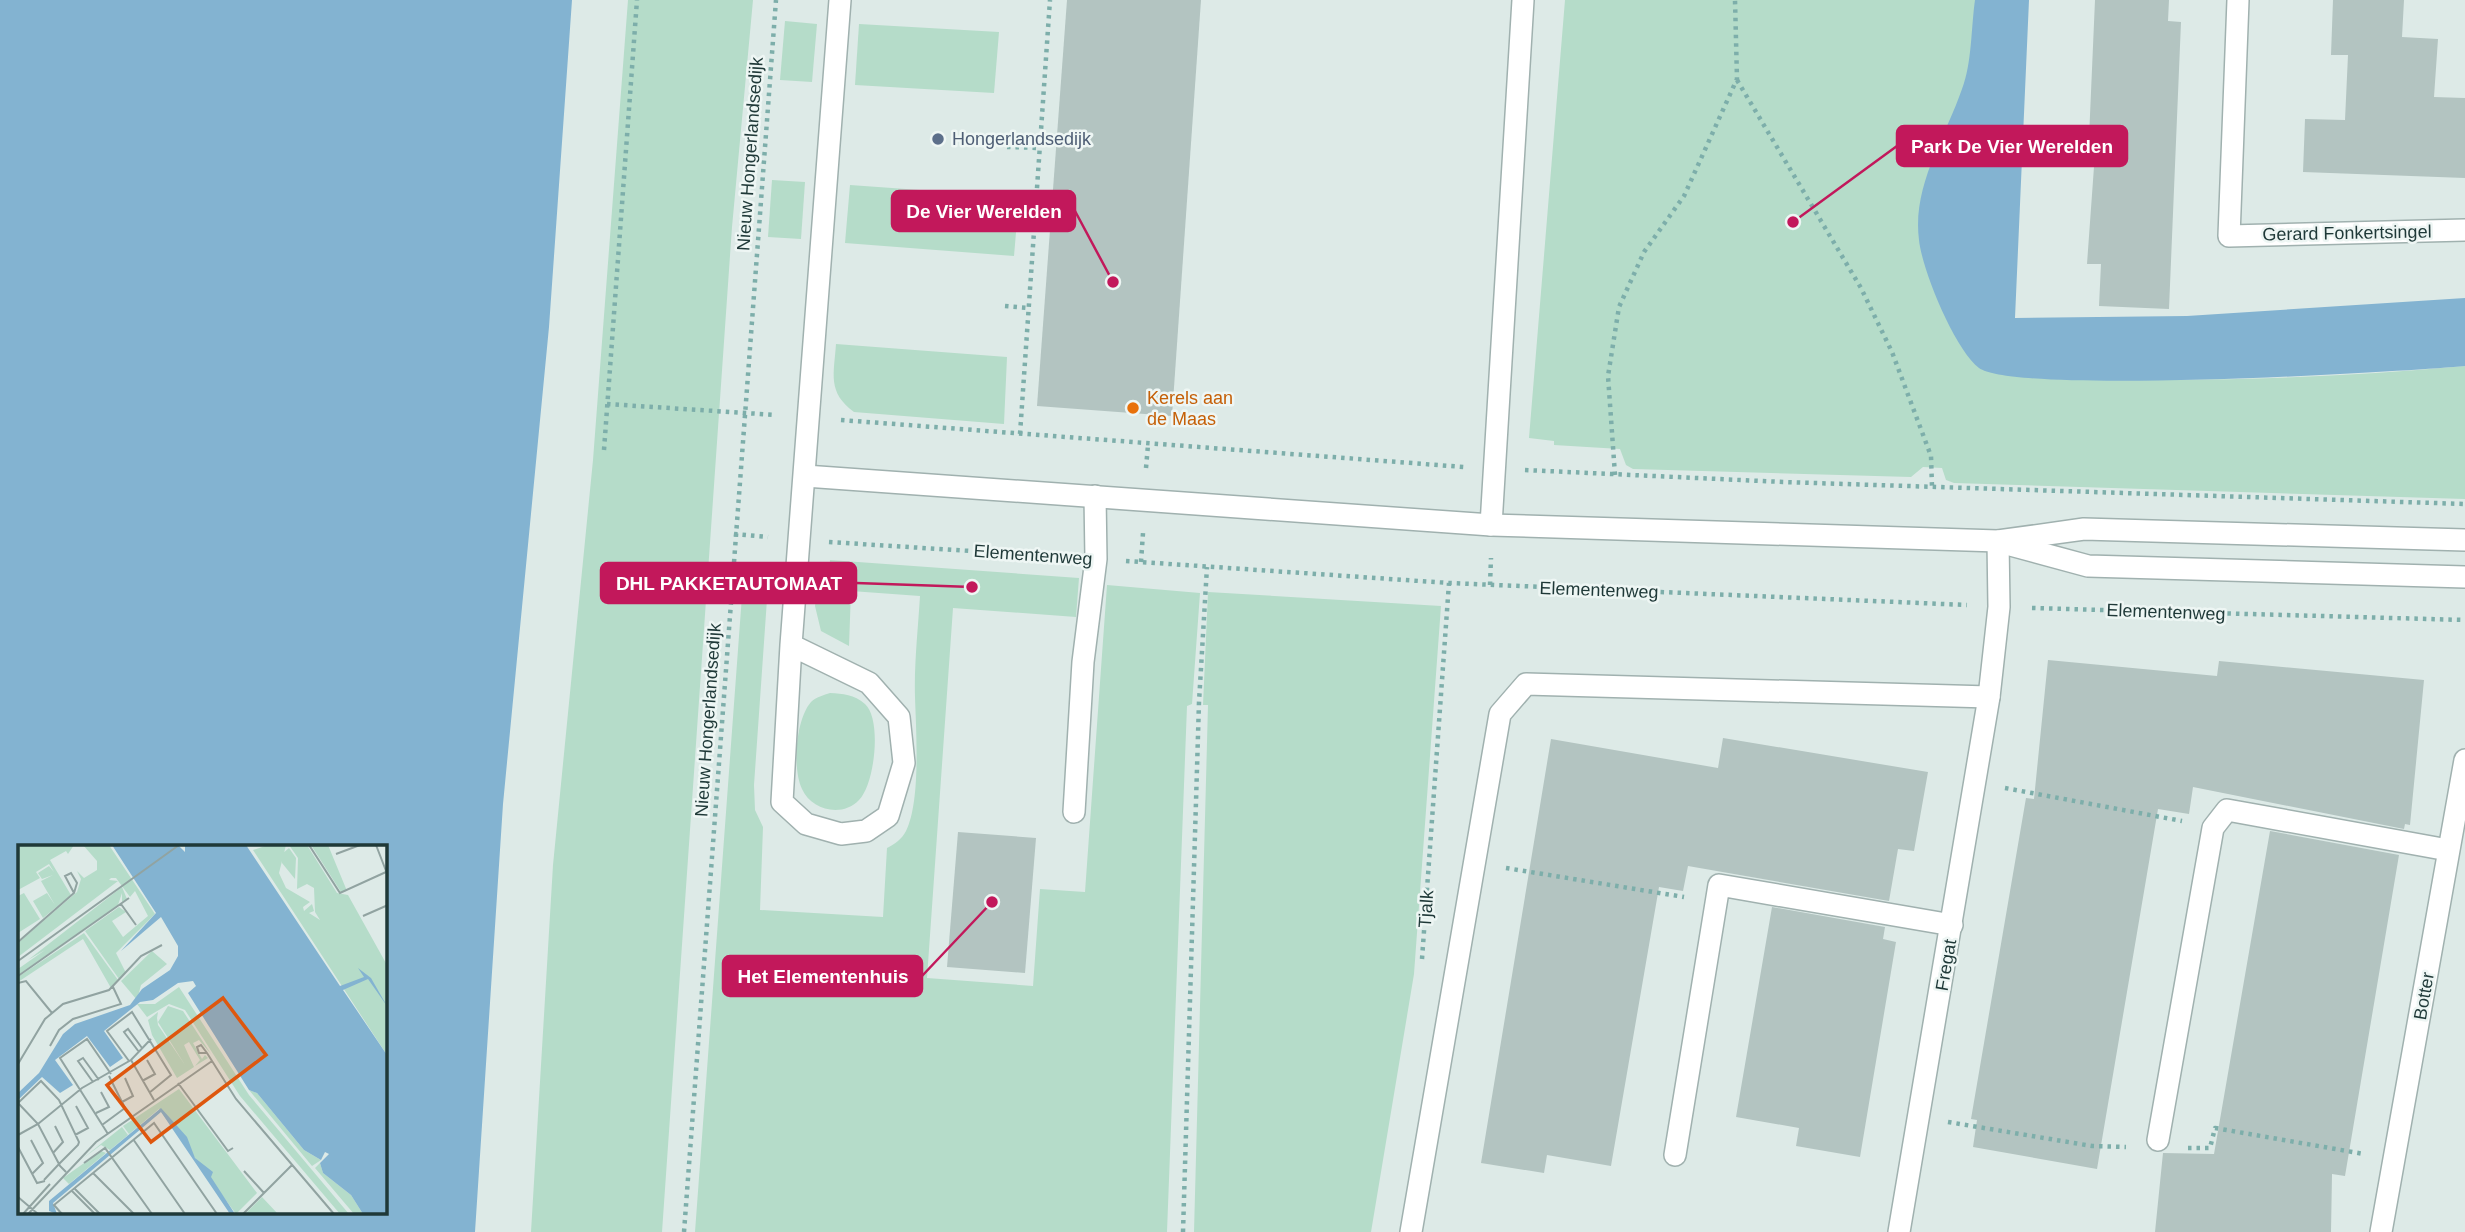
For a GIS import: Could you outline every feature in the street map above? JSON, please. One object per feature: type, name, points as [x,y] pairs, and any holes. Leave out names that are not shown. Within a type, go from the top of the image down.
[{"type":"street","points":[[791,645],[869,683],[899,717],[904,763],[888,816],[866,831],[841,834],[806,824],[782,802],[791,645],[840,0]]},
{"type":"street","points":[[1491,525],[1523,0]]},
{"type":"street","name":"Gerard Fonkertsingel","points":[[2238,0],[2229,236],[2465,230]]},
{"type":"street","points":[[805,477],[1491,525],[1998,541],[2084,529],[2465,540]]},
{"type":"street","points":[[1074,812],[1083,662],[1096,559],[1095,496]]},
{"type":"street","points":[[1998,541],[2088,566],[2465,578]]},
{"type":"street","name":"Fregat","points":[[1899,1232],[1989,697],[1999,607],[1998,541]]},
{"type":"street","points":[[1411,1232],[1500,714],[1525,684],[1989,697]]},
{"type":"street","name":"Botter","points":[[2381,1232],[2465,760]]},
{"type":"street","points":[[2158,1140],[2213,828],[2227,810],[2448,850]]},
{"type":"street","points":[[1675,1155],[1719,885],[1952,925]]},
{"type":"path","points":[[604,450],[637,0]]},
{"type":"path","name":"Nieuw Hongerlandsedijk","points":[[684,1232],[734,534],[776,0]]},
{"type":"path","points":[[1020,434],[1050,0]]},
{"type":"path","points":[[1615,475],[1608,376],[1619,307],[1644,253],[1684,196],[1737,79],[1735,0]]},
{"type":"path","points":[[1737,79],[1861,288],[1892,352],[1931,456],[1932,487]]},
{"type":"path","points":[[1007,147],[1040,148]]},
{"type":"path","points":[[1005,306],[1029,309]]},
{"type":"path","points":[[607,404],[1493,469],[1932,487],[2465,504]]},
{"type":"path","name":"Elementenweg","points":[[734,534],[1449,583],[1999,607],[2465,620]]},
{"type":"path","points":[[1183,1232],[1199,702],[1207,567]]},
{"type":"path","name":"Tjalk","points":[[1422,961],[1449,583]]},
{"type":"path","points":[[1976,783],[2213,828]]},
{"type":"path","points":[[1430,854],[1437,855]]},
{"type":"path","points":[[1475,863],[1716,903]]},
{"type":"green space","points":[[628,0],[753,0],[732,227],[662,1232],[531,1232],[553,865],[593,460]]},
{"type":"green space","points":[[1565,0],[2024,0],[2012,376],[2238,379],[2465,366],[2465,499],[1954,483],[1946,480],[1942,468],[1923,467],[1911,477],[1633,469],[1626,465],[1620,449],[1554,445],[1554,441],[1529,438]]},
{"type":"green space","points":[[785,21],[817,24],[812,82],[780,80]]},
{"type":"green space","points":[[859,24],[999,32],[994,93],[855,85]]},
{"type":"green space","points":[[772,180],[805,182],[801,239],[768,237]]},
{"type":"green space","points":[[850,185],[1019,197],[1014,256],[845,243]]},
{"type":"green space","points":[[836,344],[1007,357],[1004,424],[854,412],[845,405],[836,390]]},
{"type":"green space","points":[[830,560],[1079,578],[1076,617],[953,608],[927,978],[1033,986],[1040,889],[1085,892],[1107,585],[1200,593],[1192,704],[1187,706],[1167,1232],[695,1232],[743,582],[768,585],[754,785],[755,810],[763,827],[760,910],[883,917],[887,848],[906,831],[911,818],[917,765],[915,672],[920,596],[851,591],[849,646],[821,631],[815,606],[817,591],[828,592]]},
{"type":"green space","points":[[1208,592],[1441,606],[1414,974],[1371,1232],[1194,1232],[1208,705],[1203,705]]},
{"type":"green space","points":[[830,693],[853,696],[865,704],[870,712],[875,737],[872,767],[865,792],[852,806],[836,810],[820,806],[806,796],[799,780],[796,757],[799,731],[806,710],[813,700]]},
{"type":"water","points":[[0,0],[572,0],[549,327],[503,804],[475,1232],[0,1232]]},
{"type":"water","points":[[1975,0],[2029,0],[2015,318],[2187,316],[2465,298],[2465,366],[2366,373],[2132,381],[2008,376],[1979,368],[1950,328],[1933,289],[1921,253],[1918,220],[1925,181],[1965,79]]},
{"type":"building","points":[[1067,0],[1201,0],[1172,416],[1037,406]]},
{"type":"building","points":[[2095,0],[2169,0],[2168,21],[2181,22],[2169,309],[2099,306],[2101,264],[2087,264],[2096,139],[2089,138]]},
{"type":"building","points":[[2333,0],[2404,0],[2402,37],[2438,39],[2434,97],[2465,98],[2465,178],[2303,172],[2305,119],[2345,120],[2348,55],[2331,55]]},
{"type":"building","points":[[2048,660],[2217,676],[2219,661],[2424,680],[2410,825],[2405,824],[2404,829],[2193,787],[2189,814],[2158,809],[2097,1169],[1973,1147],[1977,1120],[1971,1119],[2026,798],[2034,799]]},
{"type":"building","points":[[1723,738],[1928,772],[1914,851],[1898,849],[1889,901],[1688,866],[1683,891],[1659,887],[1611,1166],[1547,1155],[1544,1173],[1481,1163],[1551,739],[1718,768]]},
{"type":"building","points":[[2270,831],[2399,855],[2345,1176],[2332,1174],[2331,1232],[2155,1232],[2163,1153],[2214,1154]]},
{"type":"building","points":[[958,832],[1036,838],[1025,973],[947,967]]},
{"type":"building","points":[[1772,907],[1885,927],[1883,939],[1896,942],[1860,1157],[1796,1146],[1799,1128],[1736,1117]]},
{"type":"place","name":"Hongerlandsedijk","points":[[938,139]]},
{"type":"place","name":"Park De Vier Werelden","points":[[1793,222]]},
{"type":"place","name":"De Vier Werelden","points":[[1113,282]]},
{"type":"place","name":"Kerels aan de Maas","points":[[1133,408]]},
{"type":"place","name":"DHL PAKKETAUTOMAAT","points":[[972,587]]},
{"type":"place","name":"Het Elementenhuis","points":[[992,902]]}]
